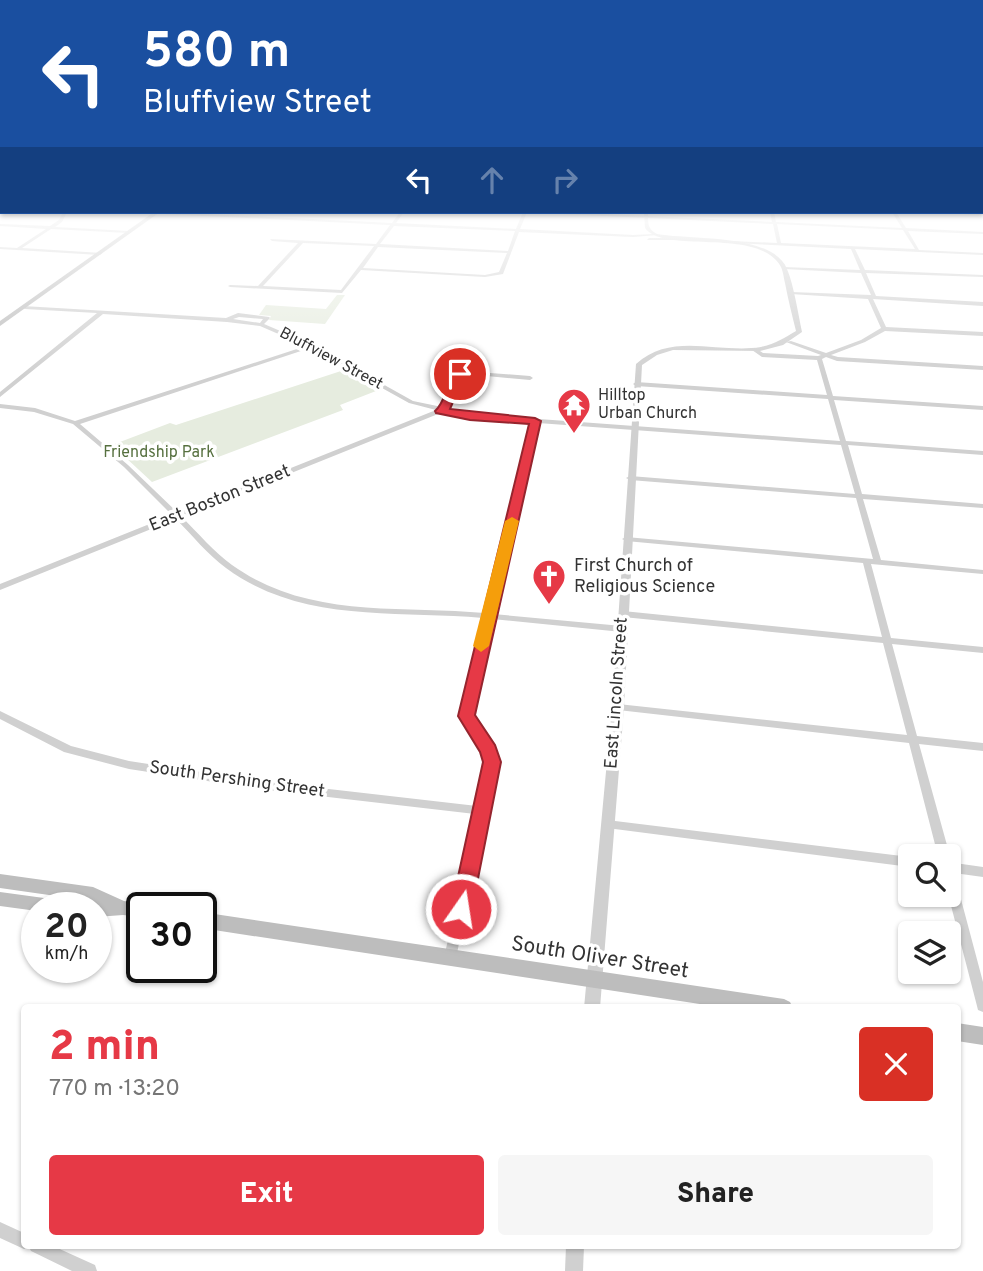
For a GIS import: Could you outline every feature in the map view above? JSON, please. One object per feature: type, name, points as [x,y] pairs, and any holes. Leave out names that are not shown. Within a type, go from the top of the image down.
[{"type":"main road","points":[[0,324],[92,259]]},
{"type":"main road","points":[[0,881],[93,894],[123,908]]},
{"type":"main road","points":[[0,899],[21,902]]},
{"type":"main road","points":[[112,909],[126,908]]},
{"type":"main road","name":"South Oliver Street","points":[[217,922],[757,1004]]},
{"type":"main road","points":[[961,1032],[983,1035]]},
{"type":"street","points":[[259,288],[286,259]]},
{"type":"street","points":[[230,286],[342,292],[367,259]]},
{"type":"street","points":[[360,269],[485,276],[501,273],[506,259]]},
{"type":"street","points":[[755,351],[789,342],[799,332],[784,268],[779,259]]},
{"type":"street","points":[[858,259],[874,296],[870,298]]},
{"type":"street","points":[[784,268],[983,276]]},
{"type":"street","points":[[790,293],[983,304]]},
{"type":"street","points":[[870,298],[884,328]]},
{"type":"street","name":"Bluffview Street","points":[[25,307],[227,320],[261,325],[311,346],[411,402],[470,416],[983,453]]},
{"type":"street","points":[[0,395],[102,312]]},
{"type":"street","points":[[789,342],[822,357],[863,341],[884,328],[983,334]]},
{"type":"street","points":[[75,423],[311,346]]},
{"type":"street","name":"East Lincoln Street","points":[[592,1004],[618,707],[626,539],[639,364],[664,351],[755,351]]},
{"type":"street","points":[[755,351],[762,355],[983,368]]},
{"type":"street","points":[[822,357],[830,397],[878,562]]},
{"type":"street","points":[[440,411],[444,409],[460,374],[466,372],[530,378]]},
{"type":"street","points":[[636,384],[983,408]]},
{"type":"street","points":[[0,406],[35,410],[75,423],[126,466],[227,565],[257,584],[293,598],[327,607],[622,629]]},
{"type":"street","name":"East Boston Street","points":[[0,587],[440,411]]},
{"type":"street","points":[[450,958],[484,811],[492,762],[488,750],[467,716],[535,421]]},
{"type":"street","points":[[630,478],[983,506]]},
{"type":"street","points":[[626,539],[983,572]]},
{"type":"street","points":[[866,561],[941,844]]},
{"type":"street","points":[[622,614],[983,650]]},
{"type":"street","points":[[618,707],[983,747]]},
{"type":"street","name":"South Pershing Street","points":[[0,715],[68,749],[129,765],[259,785],[484,811]]},
{"type":"street","points":[[607,824],[898,860]]},
{"type":"street","points":[[961,871],[983,872]]},
{"type":"street","points":[[958,907],[983,1006]]},
{"type":"street","points":[[0,1230],[21,1240]]},
{"type":"street","points":[[42,1249],[89,1271]]},
{"type":"street","points":[[574,1271],[576,1249]]},
{"type":"green space","points":[[337,295],[345,295],[325,324],[269,320],[271,316],[259,315],[266,305],[326,309]]},
{"type":"green space","name":"Friendship Park","points":[[341,371],[376,391],[340,405],[343,410],[152,482],[112,445],[170,423],[176,425]]},
{"type":"slow traffic","points":[[481,646],[512,521]]},
{"type":"place","name":"Hilltop Urban Church","points":[[574,435]]},
{"type":"place","name":"First Church of Religious Science","points":[[549,606]]},
{"type":"route","points":[[460,374],[444,409],[440,411],[535,421],[474,675],[467,716],[488,750],[492,762],[484,811],[461,909]]}]
